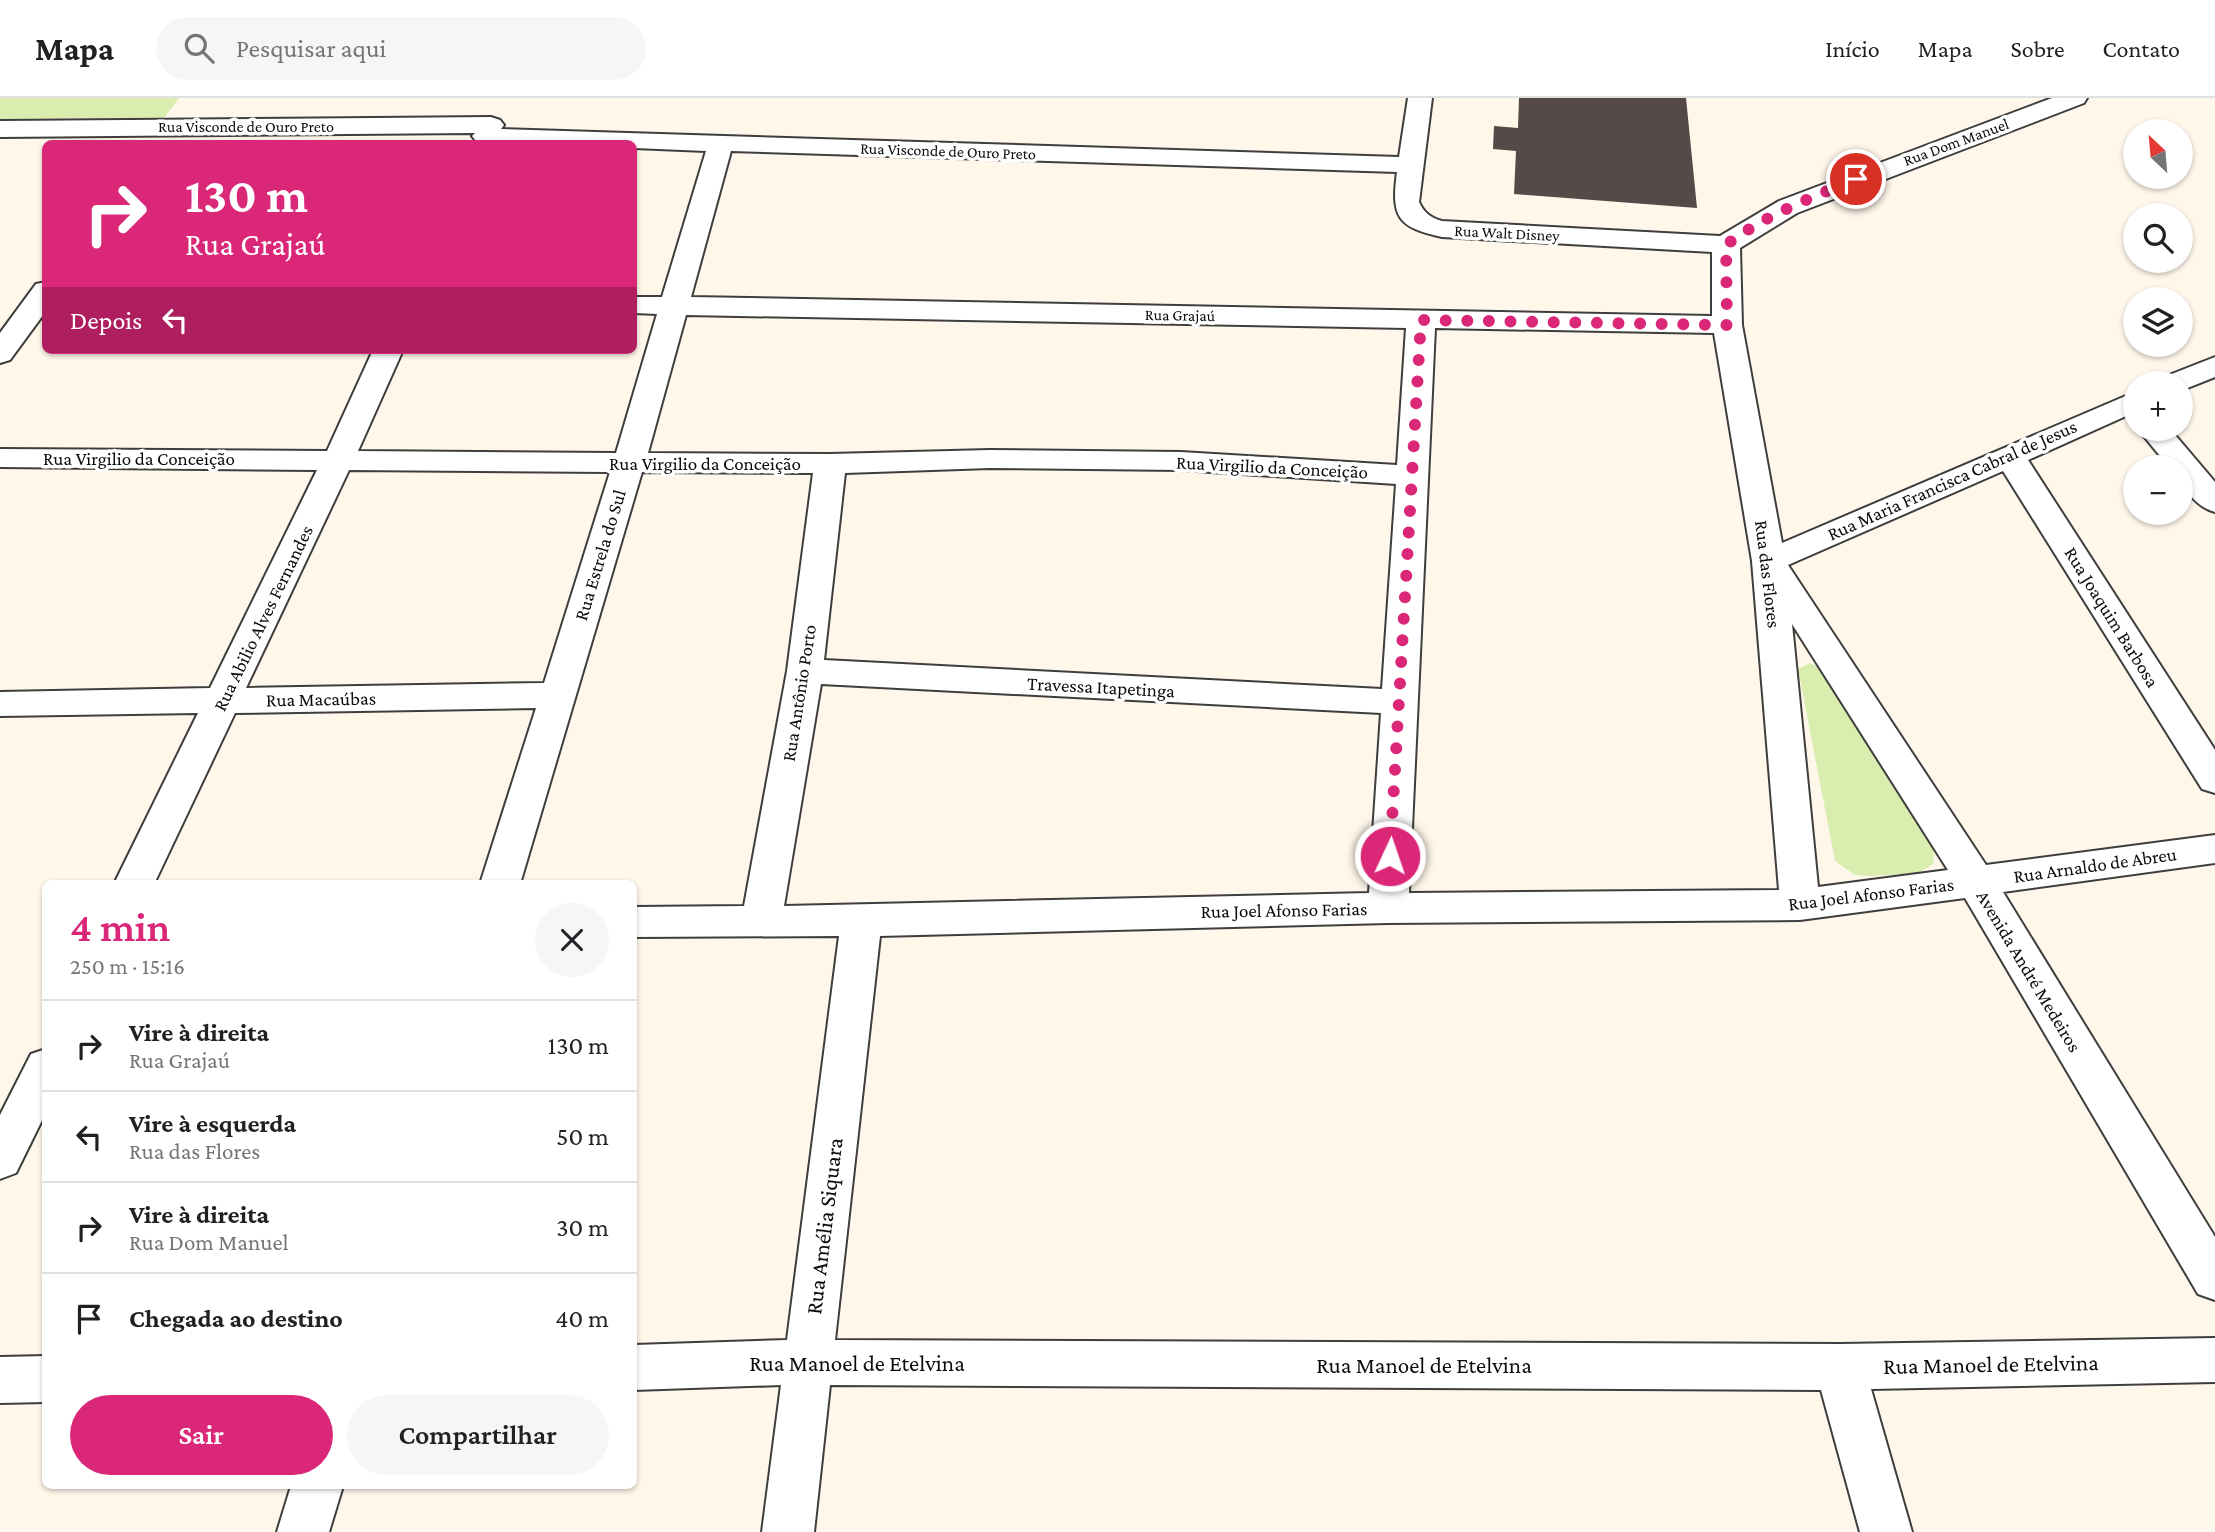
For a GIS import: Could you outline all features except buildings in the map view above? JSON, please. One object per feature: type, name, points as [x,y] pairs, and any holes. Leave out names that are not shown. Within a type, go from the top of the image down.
[{"type":"street","name":"Rua Walt Disney","points":[[1420,98],[1406,202],[1414,219],[1430,227],[1726,245]]},
{"type":"street","name":"Rua Dom Manuel","points":[[1726,245],[1746,230],[1788,207],[2075,98]]},
{"type":"street","name":"Rua Visconde de Ouro Preto","points":[[0,129],[161,126],[490,128],[720,145],[1412,165]]},
{"type":"street","name":"Rua Estrela do Sul","points":[[501,880],[629,463],[720,145]]},
{"type":"street","name":"Rua das Flores","points":[[1726,245],[1727,325],[1769,561],[1800,905]]},
{"type":"street","points":[[0,354],[42,296]]},
{"type":"street","name":"Rua Grajaú","points":[[637,306],[1727,325]]},
{"type":"street","points":[[1388,908],[1410,475],[1421,320]]},
{"type":"street","name":"Rua Abilio Alves Fernandes","points":[[136,880],[340,458],[386,354]]},
{"type":"street","points":[[2193,375],[2215,366]]},
{"type":"street","name":"Rua Maria Francisca Cabral de Jesus","points":[[1769,561],[2123,408]]},
{"type":"street","points":[[2164,441],[2215,502]]},
{"type":"street","name":"Rua Joaquim Barbosa","points":[[2009,455],[2215,780]]},
{"type":"street","name":"Rua Virgilio da Conceição","points":[[0,458],[340,458],[830,464],[990,459],[1181,461],[1410,475]]},
{"type":"street","name":"Rua Antônio Porto","points":[[761,922],[805,671],[830,464]]},
{"type":"street","name":"Avenida André Medeiros","points":[[1769,561],[1975,881],[2215,1279]]},
{"type":"street","name":"Travessa Itapetinga","points":[[805,671],[1398,702]]},
{"type":"street","name":"Rua Macaúbas","points":[[0,704],[557,695]]},
{"type":"street","name":"Rua Arnaldo de Abreu","points":[[1975,881],[2215,849]]},
{"type":"street","name":"Rua Joel Afonso Farias","points":[[637,922],[861,921],[1388,908],[1800,905],[1975,881]]},
{"type":"street","name":"Rua Amélia Siquara","points":[[788,1532],[861,921]]},
{"type":"street","points":[[0,1160],[42,1074]]},
{"type":"street","name":"Rua Manoel de Etelvina","points":[[637,1367],[808,1362],[1840,1367],[2215,1360]]},
{"type":"street","points":[[1840,1367],[1886,1532]]},
{"type":"street","points":[[0,1380],[42,1379]]},
{"type":"street","points":[[303,1532],[316,1489]]},
{"type":"green space","points":[[0,98],[179,98],[164,118],[0,119]]},
{"type":"green space","points":[[1810,663],[1822,669],[1935,848],[1933,864],[1919,873],[1855,875],[1835,861],[1798,669]]},
{"type":"route","points":[[1390,856],[1421,320],[1727,325],[1726,245],[1746,230],[1788,207],[1856,179]]}]
